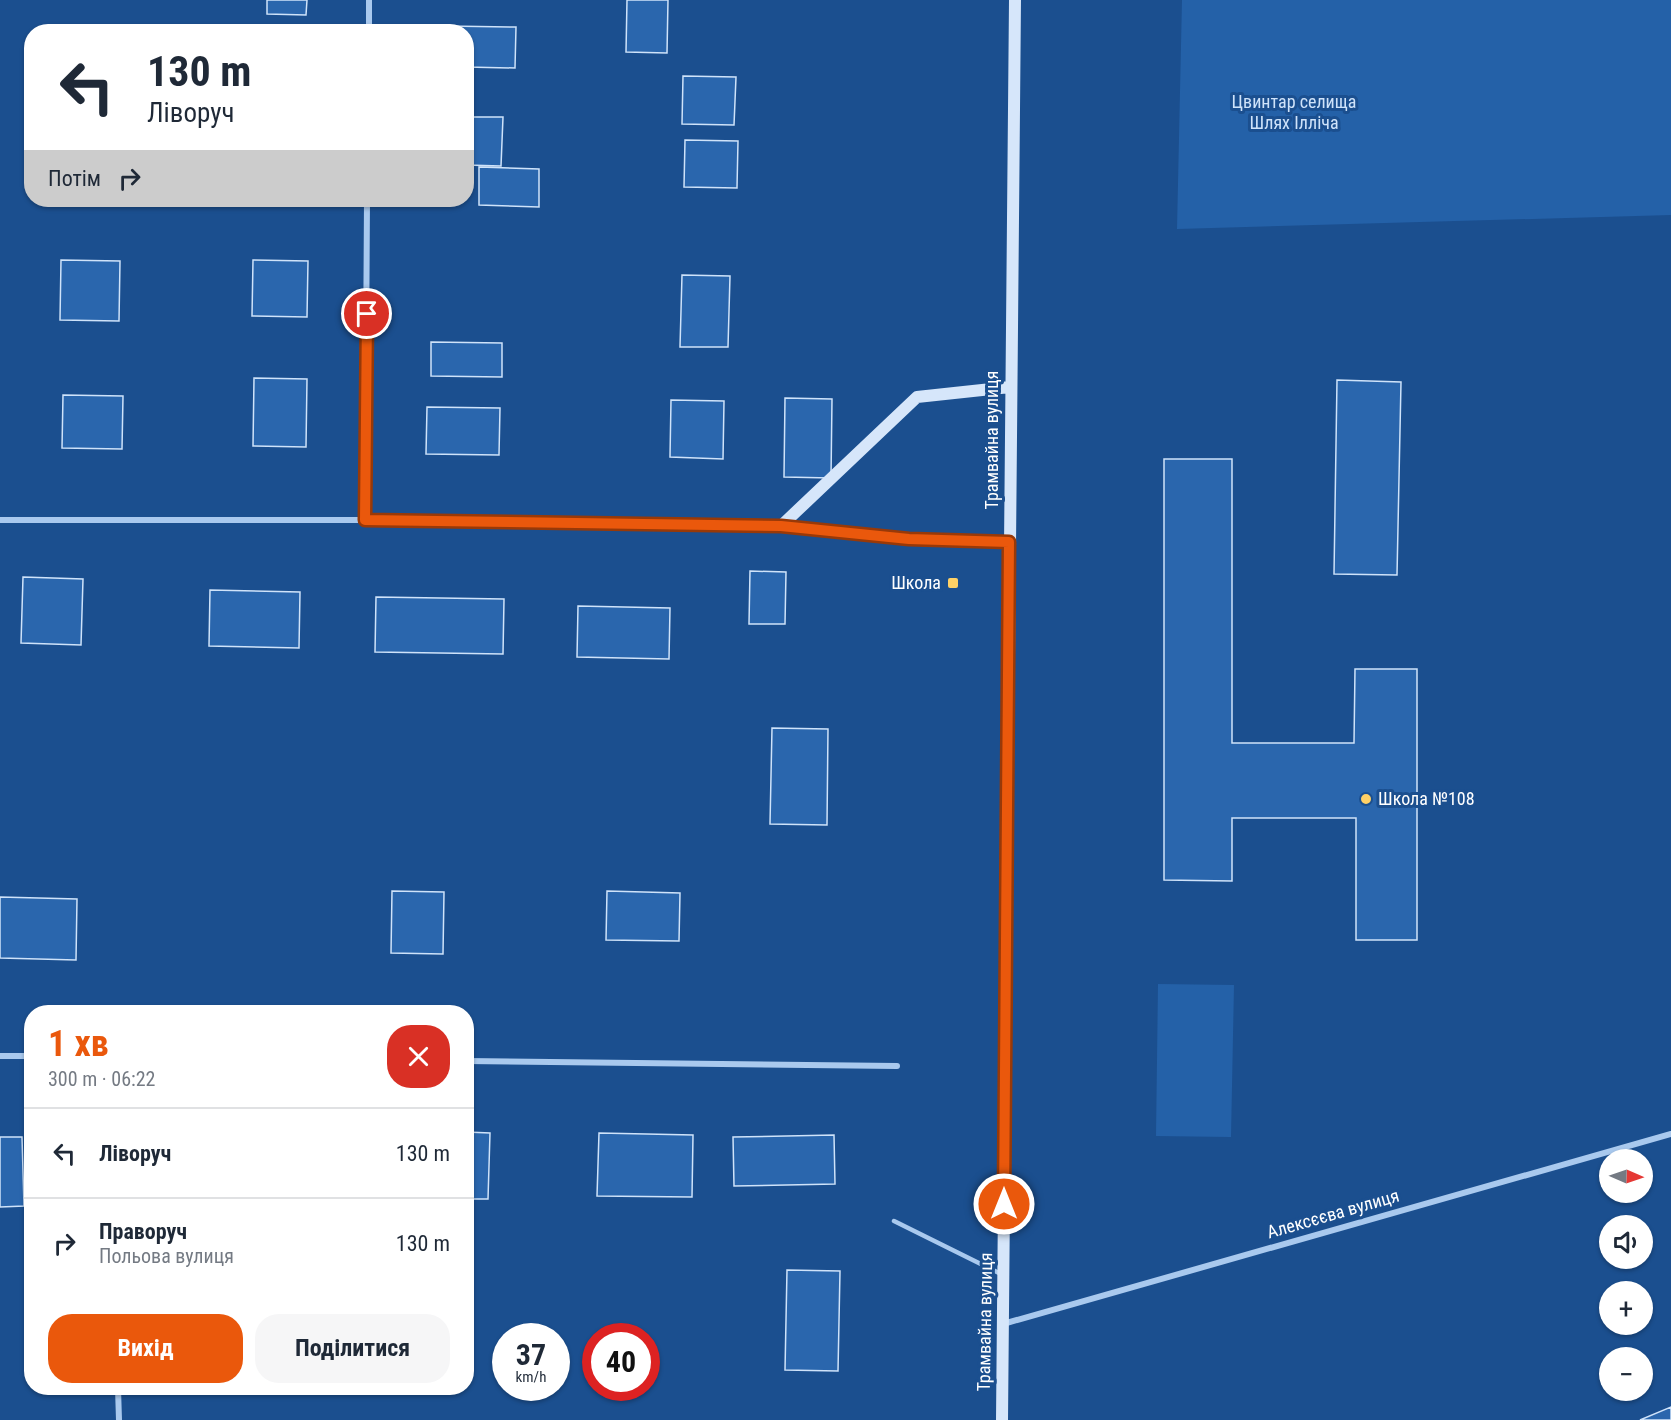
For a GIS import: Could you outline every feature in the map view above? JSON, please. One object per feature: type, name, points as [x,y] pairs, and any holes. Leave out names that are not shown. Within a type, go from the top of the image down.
[{"type":"street","points":[[369,0],[369,24]]},
{"type":"street","name":"Трамвайна вулиця","points":[[1002,1420],[1015,0]]},
{"type":"street","points":[[365,520],[367,207]]},
{"type":"street","points":[[781,526],[917,397],[1010,387]]},
{"type":"street","points":[[0,520],[365,520],[781,526],[909,539],[1009,542]]},
{"type":"street","points":[[0,1056],[24,1056]]},
{"type":"street","points":[[474,1060],[897,1066]]},
{"type":"street","name":"Алексєєва вулиця","points":[[1003,1324],[1671,1134]]},
{"type":"street","points":[[118,1395],[118,1420]]},
{"type":"lane","points":[[894,1221],[1003,1275]]},
{"type":"green space","name":"Цвинтар селища Шлях Ілліча","points":[[1182,0],[1671,0],[1671,215],[1177,229]]},
{"type":"green space","points":[[1158,984],[1234,985],[1231,1137],[1156,1136]]},
{"type":"building","points":[[267,0],[307,0],[306,15],[267,14]]},
{"type":"building","points":[[627,0],[668,0],[667,53],[626,52]]},
{"type":"building","points":[[474,26],[516,27],[515,68],[474,67]]},
{"type":"building","points":[[683,76],[736,77],[734,125],[682,124]]},
{"type":"building","points":[[474,117],[503,117],[501,166],[474,165]]},
{"type":"building","points":[[685,140],[738,141],[737,188],[684,187]]},
{"type":"building","points":[[479,167],[539,169],[539,207],[479,205]]},
{"type":"building","points":[[61,260],[120,261],[119,321],[60,320]]},
{"type":"building","points":[[253,260],[308,261],[307,317],[252,316]]},
{"type":"building","points":[[682,275],[730,276],[728,347],[680,347]]},
{"type":"building","points":[[431,342],[502,343],[502,377],[431,376]]},
{"type":"building","points":[[254,378],[307,379],[306,447],[253,446]]},
{"type":"building","points":[[1337,380],[1401,382],[1397,575],[1334,574]]},
{"type":"building","points":[[63,395],[123,396],[122,449],[62,448]]},
{"type":"building","points":[[785,398],[832,399],[831,478],[784,477]]},
{"type":"building","points":[[671,400],[724,401],[723,459],[670,457]]},
{"type":"building","points":[[427,407],[500,408],[499,455],[426,454]]},
{"type":"building","points":[[1164,459],[1232,459],[1232,743],[1354,743],[1355,669],[1417,669],[1417,940],[1356,940],[1356,818],[1232,818],[1232,881],[1164,880]]},
{"type":"building","points":[[750,571],[786,572],[785,624],[749,624]]},
{"type":"building","points":[[23,577],[83,579],[81,645],[21,643]]},
{"type":"building","points":[[210,590],[300,592],[299,648],[209,646]]},
{"type":"building","points":[[376,597],[504,599],[503,654],[375,652]]},
{"type":"building","points":[[578,606],[670,608],[669,659],[577,657]]},
{"type":"building","points":[[772,728],[828,729],[827,825],[770,824]]},
{"type":"building","points":[[392,891],[444,892],[443,954],[391,953]]},
{"type":"building","points":[[607,891],[680,893],[679,941],[606,940]]},
{"type":"building","points":[[0,897],[77,899],[76,960],[0,958]]},
{"type":"building","points":[[474,1132],[490,1133],[488,1199],[474,1199]]},
{"type":"building","points":[[599,1133],[693,1135],[692,1197],[597,1196]]},
{"type":"building","points":[[834,1135],[835,1184],[734,1186],[733,1137]]},
{"type":"building","points":[[0,1137],[22,1137],[24,1206],[0,1207]]},
{"type":"building","points":[[787,1270],[840,1271],[838,1371],[785,1370]]},
{"type":"building","points":[[1671,1407],[1671,1420],[1640,1420]]},
{"type":"place","name":"Школа","points":[[953,583]]},
{"type":"place","name":"Школа №108","points":[[1366,799]]},
{"type":"route","points":[[367,314],[365,520],[781,526],[909,539],[1009,542],[1004,1204]]}]
